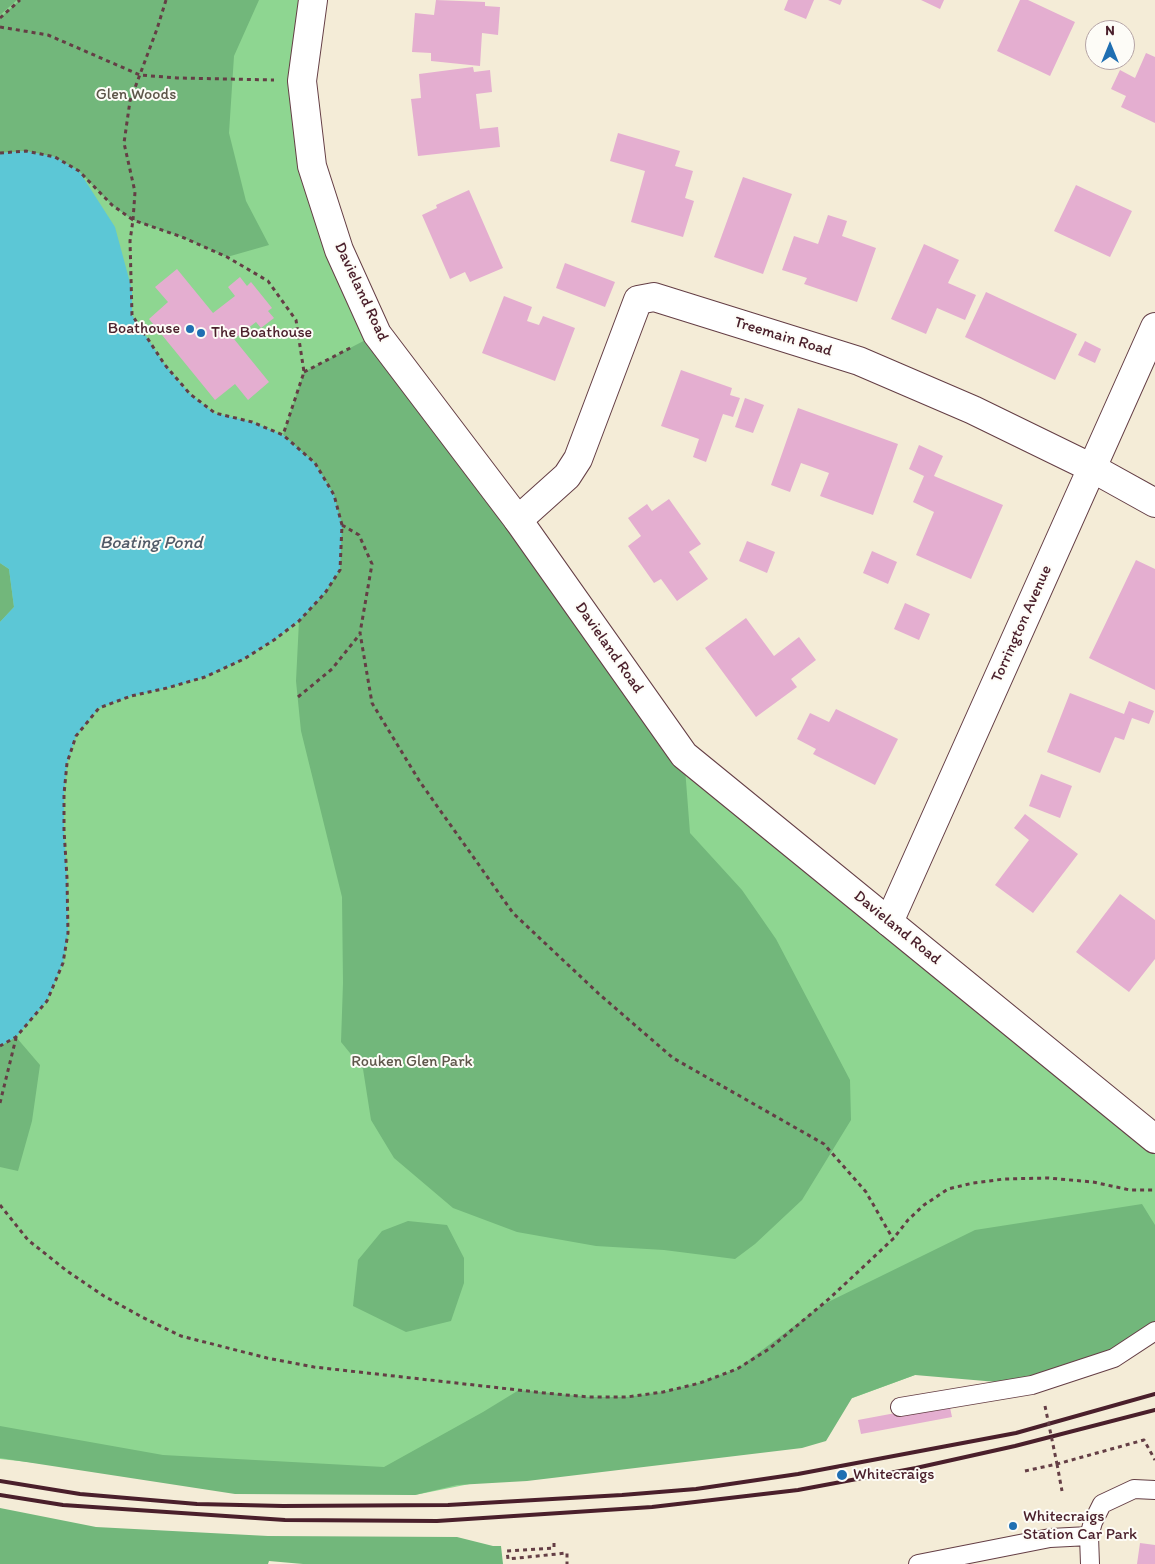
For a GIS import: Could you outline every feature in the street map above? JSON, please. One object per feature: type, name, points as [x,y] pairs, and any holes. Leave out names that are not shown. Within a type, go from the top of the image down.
[{"type":"street","name":"Davieland Road","points":[[313,0],[302,82],[312,166],[339,250],[377,334],[518,520],[684,755],[1155,1138]]},
{"type":"street","name":"Treemain Road","points":[[518,520],[567,476],[578,459],[638,300],[654,296],[859,361],[973,410],[1092,468],[1155,503]]},
{"type":"street","name":"Torrington Avenue","points":[[889,922],[1155,327]]},
{"type":"lane","points":[[900,1407],[1032,1385],[1114,1358],[1155,1331]]},
{"type":"lane","points":[[1090,1564],[1089,1536],[1093,1522],[1102,1504],[1134,1489],[1155,1490]]},
{"type":"lane","points":[[918,1564],[1050,1538],[1089,1536]]},
{"type":"path","points":[[0,18],[20,0]]},
{"type":"path","points":[[0,1046],[16,1037],[47,1001],[64,963],[68,934],[64,794],[67,762],[76,736],[99,708],[131,696],[205,677],[244,659],[299,621],[325,593],[340,570],[342,525],[334,495],[315,463],[283,434],[252,422],[214,413],[190,394],[165,365],[132,315],[130,240],[134,220],[135,192],[124,143],[130,101],[166,0]]},
{"type":"path","points":[[0,27],[48,35],[140,75],[302,82]]},
{"type":"path","points":[[0,153],[26,151],[55,157],[79,171],[112,205],[134,220],[182,237],[227,257],[268,281],[296,320],[304,372],[283,434]]},
{"type":"path","points":[[304,372],[377,334]]},
{"type":"path","points":[[342,525],[359,535],[372,564],[360,633],[372,703],[420,782],[513,913],[599,994],[673,1058],[824,1144],[866,1192],[893,1239]]},
{"type":"path","points":[[298,697],[332,669],[360,633]]},
{"type":"path","points":[[0,1103],[16,1037]]},
{"type":"path","points":[[0,1205],[28,1240],[67,1271],[104,1296],[142,1318],[181,1336],[267,1358],[314,1366],[589,1396],[627,1398],[700,1383],[737,1368],[769,1349],[830,1298],[893,1239],[924,1204],[948,1189],[973,1183],[1048,1178],[1093,1182],[1130,1190],[1155,1190]]},
{"type":"path","points":[[1044,1406],[1062,1491]]},
{"type":"path","points":[[1025,1471],[1144,1440],[1155,1460]]},
{"type":"path","points":[[554,1543],[554,1548],[507,1551],[508,1559],[567,1553],[567,1564]]},
{"type":"green space","name":"Rouken Glen Park","points":[[0,0],[313,0],[312,166],[377,334],[684,755],[1155,1139],[1155,1298],[915,1375],[801,1417],[415,1495],[271,1488],[0,1459]]},
{"type":"green space","points":[[0,0],[17,0],[0,15]]},
{"type":"green space","name":"Glen Woods","points":[[20,0],[259,0],[234,56],[229,133],[246,201],[269,245],[227,257],[182,237],[133,220],[112,205],[79,171],[55,157],[26,151],[0,153],[0,18]]},
{"type":"green space","points":[[377,334],[684,755],[690,833],[742,890],[776,939],[850,1080],[851,1120],[802,1200],[755,1244],[735,1259],[664,1250],[596,1246],[517,1232],[453,1208],[394,1158],[371,1120],[363,1069],[341,1042],[343,983],[342,897],[301,731],[296,681],[299,621],[325,593],[334,495],[315,463],[283,435],[304,372]]},
{"type":"green space","points":[[0,563],[9,569],[14,607],[0,622]]},
{"type":"green space","points":[[16,1037],[40,1065],[32,1121],[18,1171],[0,1167],[0,1046]]},
{"type":"green space","points":[[1142,1204],[1155,1225],[1155,1331],[1032,1385],[915,1375],[852,1398],[826,1441],[802,1448],[527,1481],[457,1485],[415,1495],[235,1494],[0,1458],[0,1426],[163,1455],[384,1467],[519,1390],[589,1397],[627,1397],[663,1392],[699,1383],[737,1369],[822,1305],[975,1230]]},
{"type":"green space","points":[[408,1221],[447,1225],[464,1258],[464,1283],[451,1321],[406,1332],[353,1306],[358,1260],[382,1231]]},
{"type":"green space","points":[[0,1508],[96,1527],[268,1536],[457,1537],[493,1546],[501,1546],[503,1564],[303,1564],[269,1561],[268,1564],[0,1564]]},
{"type":"water","name":"Boating Pond","points":[[26,151],[55,157],[79,171],[115,227],[132,290],[132,315],[165,365],[190,394],[214,413],[252,422],[283,435],[315,463],[334,495],[342,525],[340,570],[325,593],[299,621],[244,659],[205,677],[131,696],[99,708],[76,736],[67,763],[64,794],[68,933],[63,963],[47,1001],[16,1037],[0,1046],[0,622],[14,607],[9,569],[0,563],[0,153]]},
{"type":"building","points":[[436,0],[485,2],[485,6],[500,7],[498,35],[482,33],[480,66],[431,61],[431,53],[412,52],[415,13],[434,15]]},
{"type":"building","points":[[788,0],[814,0],[806,19],[784,10]]},
{"type":"building","points":[[828,0],[842,0],[840,5]]},
{"type":"building","points":[[921,0],[944,0],[940,9]]},
{"type":"building","points":[[1020,0],[1028,0],[1075,22],[1050,76],[997,51]]},
{"type":"building","points":[[1146,53],[1155,57],[1155,123],[1121,107],[1126,96],[1111,89],[1120,70],[1135,78]]},
{"type":"building","points":[[473,67],[474,72],[490,70],[492,92],[476,94],[480,129],[498,127],[500,147],[418,156],[411,99],[421,98],[419,74]]},
{"type":"building","points":[[618,133],[680,151],[675,166],[693,171],[685,198],[694,201],[683,237],[631,222],[645,171],[610,161]]},
{"type":"building","points":[[743,177],[792,194],[763,274],[714,257]]},
{"type":"building","points":[[1076,185],[1132,211],[1110,257],[1054,231]]},
{"type":"building","points":[[469,190],[503,268],[470,282],[465,272],[450,279],[422,215],[437,208],[436,205]]},
{"type":"building","points":[[828,215],[847,221],[842,236],[876,248],[857,302],[804,284],[807,278],[782,270],[794,236],[818,244]]},
{"type":"building","points":[[924,244],[959,260],[948,283],[976,295],[965,320],[937,308],[926,334],[891,319]]},
{"type":"building","points":[[565,263],[615,282],[605,307],[556,288]]},
{"type":"building","name":"The Boathouse","points":[[177,269],[213,313],[235,296],[228,287],[240,277],[247,286],[251,282],[272,308],[268,311],[274,318],[261,328],[256,322],[234,339],[269,382],[248,400],[235,384],[215,400],[149,319],[168,302],[155,287]]},
{"type":"building","points":[[986,292],[1077,334],[1055,380],[965,337]]},
{"type":"building","points":[[504,296],[532,307],[527,321],[539,325],[543,316],[575,328],[555,381],[482,353]]},
{"type":"building","points":[[1085,341],[1101,349],[1095,363],[1078,355]]},
{"type":"building","points":[[681,370],[732,388],[730,395],[740,398],[733,417],[723,414],[706,462],[693,457],[699,439],[661,426]]},
{"type":"building","points":[[745,398],[764,405],[753,433],[735,427]]},
{"type":"building","points":[[798,408],[898,444],[873,515],[820,496],[829,473],[801,463],[790,492],[771,485]]},
{"type":"building","points":[[919,445],[943,456],[934,476],[1003,505],[971,579],[916,555],[934,512],[913,502],[924,476],[909,469]]},
{"type":"building","points":[[669,499],[701,544],[689,552],[708,579],[677,601],[661,579],[654,583],[628,546],[641,536],[628,518],[647,504],[652,511]]},
{"type":"building","points":[[747,541],[775,552],[767,573],[739,561]]},
{"type":"building","points":[[872,551],[897,562],[888,584],[863,573]]},
{"type":"building","points":[[1136,560],[1155,569],[1155,690],[1089,658]]},
{"type":"building","points":[[905,603],[930,614],[919,640],[894,629]]},
{"type":"building","points":[[746,618],[774,656],[799,637],[816,660],[791,679],[797,687],[756,717],[705,648]]},
{"type":"building","points":[[1070,693],[1124,714],[1129,701],[1154,711],[1149,724],[1132,718],[1124,740],[1115,737],[1100,773],[1047,752]]},
{"type":"building","points":[[836,709],[898,739],[875,785],[813,754],[816,749],[797,739],[810,713],[829,722]]},
{"type":"building","points":[[1041,774],[1072,786],[1060,818],[1029,806]]},
{"type":"building","points":[[1025,814],[1078,854],[1033,913],[995,885],[1029,840],[1014,828]]},
{"type":"building","points":[[1120,894],[1155,920],[1155,959],[1129,992],[1076,952]]},
{"type":"building","points":[[949,1403],[952,1417],[861,1434],[858,1420]]},
{"type":"building","points":[[1140,1543],[1155,1545],[1155,1564],[1137,1564]]},
{"type":"railway","points":[[0,1481],[80,1494],[197,1504],[283,1506],[448,1505],[622,1495],[696,1489],[798,1474],[1016,1433],[1155,1394]]},
{"type":"railway","points":[[0,1495],[63,1505],[285,1520],[437,1521],[652,1507],[798,1490],[916,1468],[1015,1446],[1155,1410]]},
{"type":"place","name":"Boathouse","points":[[190,329]]},
{"type":"place","name":"The Boathouse","points":[[201,333]]},
{"type":"place","name":"Whitecraigs","points":[[842,1475]]},
{"type":"place","name":"Whitecraigs Station Car Park","points":[[1013,1526]]}]
